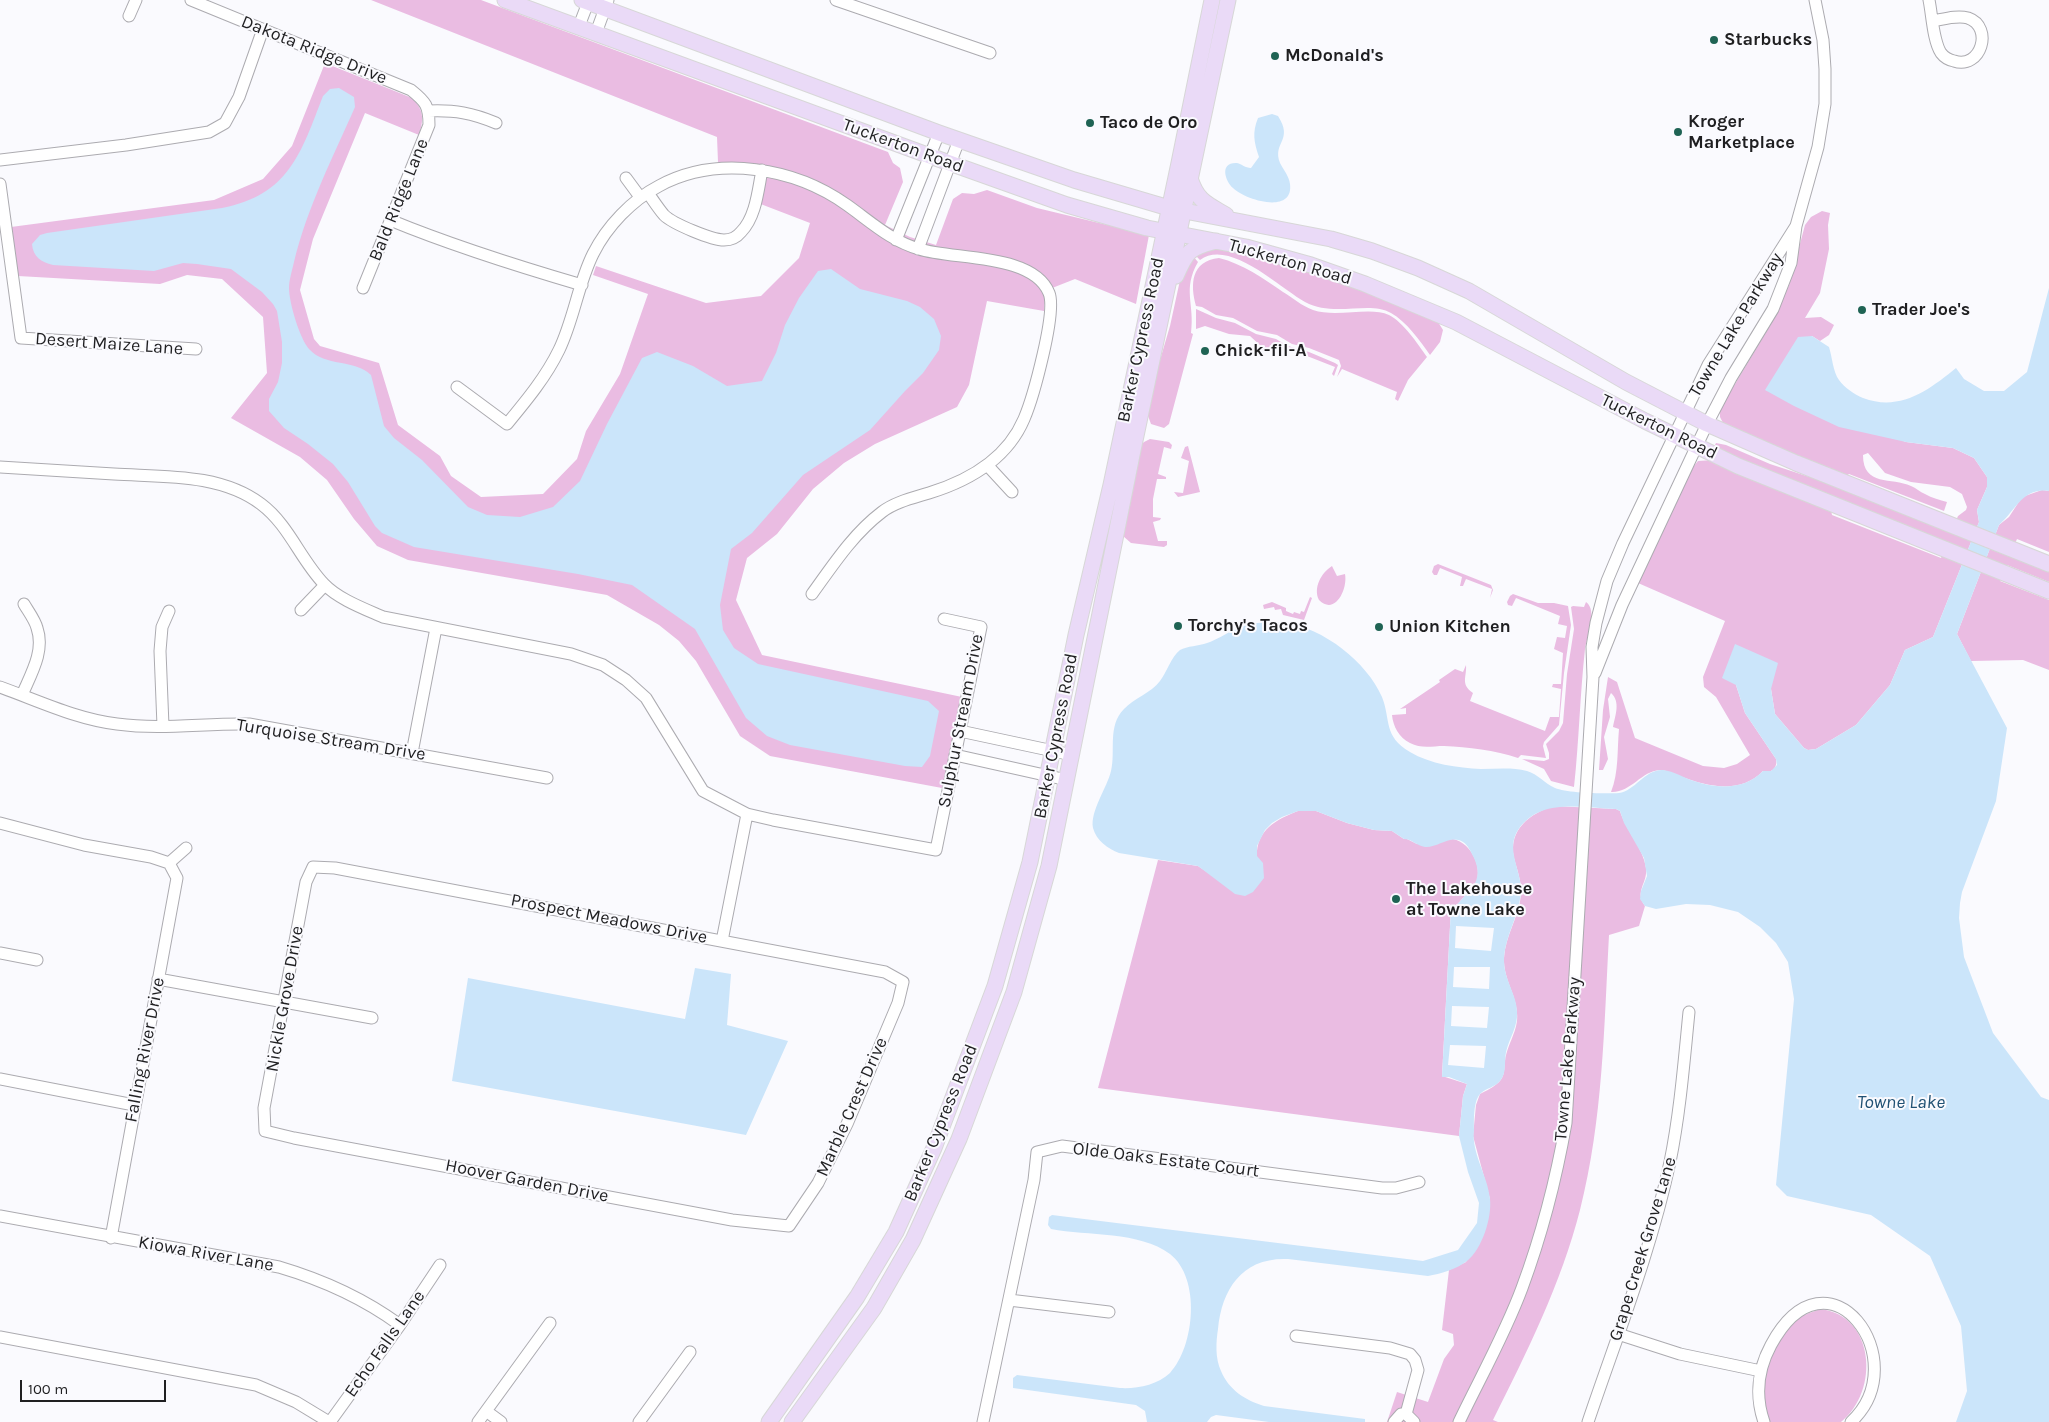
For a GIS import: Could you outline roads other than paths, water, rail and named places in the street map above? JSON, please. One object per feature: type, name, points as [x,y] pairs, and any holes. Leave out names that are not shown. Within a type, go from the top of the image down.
[{"type":"main road","name":"Tuckerton Road","points":[[505,0],[1067,205],[1311,265],[1365,284],[1456,322],[1738,466],[2049,591]]},
{"type":"main road","name":"Barker Cypress Road","points":[[769,1422],[857,1297],[896,1232],[934,1148],[995,986],[1030,862],[1076,635],[1171,232],[1212,0]]},
{"type":"main road","name":"Barker Cypress Road","points":[[1176,209],[1190,178],[1228,0]]},
{"type":"main road","name":"Tuckerton Road","points":[[586,1],[606,4],[939,133],[1074,180],[1176,209],[1331,239],[1372,251],[1418,268],[1478,296],[1601,368],[1707,424],[1796,463],[2049,564]]},
{"type":"main road","points":[[1190,178],[1199,198],[1236,221]]},
{"type":"main road","name":"Barker Cypress Road","points":[[792,1422],[879,1299],[913,1240],[959,1139],[1014,992],[1049,866],[1067,780],[1164,302],[1171,232]]},
{"type":"main road","points":[[1164,302],[1185,256],[1202,245],[1218,241]]},
{"type":"main road","points":[[1114,544],[1107,540],[1116,494],[1117,458]]},
{"type":"main road","points":[[934,1148],[951,1157]]},
{"type":"main road","points":[[793,1388],[809,1399]]},
{"type":"street","points":[[129,16],[136,0]]},
{"type":"street","name":"Dakota Ridge Drive","points":[[191,0],[411,90],[424,100],[429,111]]},
{"type":"street","points":[[836,0],[990,53]]},
{"type":"street","name":"Towne Lake Parkway","points":[[1593,677],[1622,605],[1707,424],[1731,378],[1773,309],[1791,263],[1796,226],[1818,147],[1825,104],[1826,69],[1823,40],[1815,0]]},
{"type":"street","points":[[1929,0],[1937,44],[1941,53],[1948,59],[1966,62],[1974,58],[1981,50],[1983,42],[1981,32],[1977,24],[1968,18],[1957,17],[1933,21]]},
{"type":"street","points":[[579,26],[586,1]]},
{"type":"street","points":[[596,33],[606,4]]},
{"type":"street","points":[[0,160],[126,145],[209,132],[225,123],[234,106],[263,29]]},
{"type":"street","points":[[429,111],[450,110],[475,114],[496,124]]},
{"type":"street","name":"Bald Ridge Lane","points":[[363,288],[429,125],[429,111]]},
{"type":"street","points":[[901,242],[910,208],[939,133]]},
{"type":"street","points":[[918,249],[959,140]]},
{"type":"street","points":[[457,387],[507,424],[544,376],[558,352],[569,326],[593,254],[605,235],[621,215],[644,195],[675,179],[709,170],[743,168],[779,174],[827,193],[876,228],[918,249],[934,253],[998,260],[1027,272],[1040,280],[1049,292],[1052,307],[1032,398],[1023,423],[988,466],[951,485],[899,502],[882,511],[849,543],[812,594]]},
{"type":"street","points":[[626,178],[664,214],[680,226],[721,240],[734,238],[743,231],[751,216],[762,170]]},
{"type":"street","points":[[920,183],[940,191]]},
{"type":"street","points":[[0,184],[5,261]]},
{"type":"street","points":[[910,208],[919,214],[929,216]]},
{"type":"street","points":[[390,220],[441,241],[493,259],[582,285]]},
{"type":"street","name":"Towne Lake Parkway","points":[[1459,1422],[1521,1290],[1540,1238],[1554,1183],[1567,1112],[1593,677],[1592,647],[1602,598],[1623,543],[1708,366],[1796,226]]},
{"type":"street","name":"Desert Maize Lane","points":[[5,261],[21,338],[196,349]]},
{"type":"street","points":[[988,466],[1012,492]]},
{"type":"street","points":[[0,467],[189,479],[220,484],[240,491],[261,504],[280,522],[325,585],[355,605],[383,617],[571,654],[603,664],[626,680],[646,698],[704,791],[747,814],[722,941]]},
{"type":"street","points":[[301,610],[325,585]]},
{"type":"street","points":[[1602,598],[1622,605]]},
{"type":"street","points":[[22,695],[36,663],[40,645],[37,627],[24,604]]},
{"type":"street","points":[[163,726],[160,651],[162,627],[169,611]]},
{"type":"street","name":"Sulphur Stream Drive","points":[[747,814],[936,850],[981,627],[944,619]]},
{"type":"street","points":[[412,754],[436,628]]},
{"type":"street","name":"Turquoise Stream Drive","points":[[0,687],[51,708],[118,724],[163,726],[213,723],[248,724],[547,778]]},
{"type":"street","points":[[960,731],[1072,755]]},
{"type":"street","points":[[955,755],[1067,780]]},
{"type":"street","points":[[0,823],[84,845],[151,857],[169,863],[186,848]]},
{"type":"street","name":"Falling River Drive","points":[[111,1238],[177,878],[169,863]]},
{"type":"street","name":"Prospect Meadows Drive","points":[[313,867],[335,868],[884,972],[903,982]]},
{"type":"street","name":"Nickle Grove Drive","points":[[265,1131],[264,1108],[306,882],[313,867]]},
{"type":"street","points":[[0,953],[37,960]]},
{"type":"street","points":[[158,979],[372,1018]]},
{"type":"street","name":"Marble Crest Drive","points":[[789,1226],[818,1183],[848,1124],[898,1003],[903,982]]},
{"type":"street","name":"Grape Creek Grove Lane","points":[[1588,1422],[1647,1247],[1670,1162],[1678,1116],[1689,1012]]},
{"type":"street","points":[[0,1079],[134,1105]]},
{"type":"street","name":"Hoover Garden Drive","points":[[265,1131],[722,1218],[789,1226]]},
{"type":"street","name":"Olde Oaks Estate Court","points":[[983,1422],[1034,1180],[1037,1152],[1062,1146],[1382,1188],[1396,1188],[1419,1182]]},
{"type":"street","name":"Kiowa River Lane","points":[[0,1216],[111,1238],[279,1266],[310,1276],[348,1293],[400,1325]]},
{"type":"street","name":"Echo Falls Lane","points":[[330,1422],[440,1266]]},
{"type":"street","points":[[1009,1300],[1109,1312]]},
{"type":"street","points":[[1764,1422],[1758,1391],[1765,1357],[1777,1334],[1799,1311],[1818,1302],[1828,1302],[1850,1314],[1863,1329],[1872,1350],[1875,1371],[1871,1391],[1863,1408],[1851,1422]]},
{"type":"street","points":[[478,1422],[550,1323]]},
{"type":"street","points":[[1618,1334],[1680,1354],[1761,1371]]},
{"type":"street","points":[[1296,1336],[1396,1349],[1410,1354],[1415,1360],[1418,1370],[1410,1418],[1401,1414],[1394,1422]]},
{"type":"street","points":[[0,1337],[256,1385],[296,1402],[330,1422]]},
{"type":"street","points":[[639,1422],[690,1352]]},
{"type":"street","points":[[486,1411],[502,1422]]},
{"type":"water","points":[[339,88],[354,97],[355,107],[321,183],[299,242],[289,285],[289,295],[296,320],[306,344],[316,355],[331,361],[357,367],[371,375],[384,426],[394,438],[422,460],[468,507],[487,515],[520,517],[553,507],[580,481],[607,424],[642,358],[657,352],[693,366],[727,386],[762,381],[776,353],[785,325],[799,298],[818,271],[831,269],[860,289],[907,301],[920,307],[934,319],[941,336],[939,350],[923,373],[870,430],[803,475],[752,533],[731,549],[720,605],[723,630],[734,648],[758,664],[928,701],[939,711],[930,756],[922,767],[905,766],[790,745],[767,736],[746,718],[695,629],[632,585],[578,574],[414,547],[382,533],[375,526],[348,482],[333,464],[284,428],[269,411],[269,399],[278,382],[282,363],[282,342],[277,311],[262,292],[231,269],[183,263],[154,271],[53,265],[36,256],[32,244],[40,235],[47,233],[222,208],[245,202],[263,193],[278,182],[299,153],[323,96],[330,89]]},
{"type":"water","points":[[1272,114],[1278,116],[1284,131],[1278,156],[1290,184],[1289,194],[1277,202],[1257,200],[1239,193],[1230,185],[1225,172],[1228,166],[1237,163],[1251,168],[1259,157],[1254,138],[1258,118]]},
{"type":"water","name":"Towne Lake","points":[[2049,288],[2049,491],[2040,491],[2026,496],[1999,525],[1957,634],[2007,728],[1996,801],[1962,892],[1959,918],[1964,957],[1993,1033],[2041,1097],[2049,1100],[2049,1422],[1956,1422],[1967,1391],[1961,1326],[1930,1256],[1871,1215],[1787,1196],[1776,1185],[1794,999],[1788,962],[1776,943],[1760,927],[1738,912],[1710,905],[1686,904],[1656,909],[1645,906],[1640,899],[1647,876],[1644,858],[1624,823],[1620,811],[1616,809],[1576,807],[1562,807],[1538,813],[1527,820],[1518,830],[1513,844],[1521,888],[1504,961],[1506,975],[1515,1000],[1517,1017],[1506,1052],[1502,1078],[1496,1085],[1478,1096],[1475,1105],[1475,1147],[1489,1190],[1490,1199],[1488,1224],[1477,1249],[1467,1261],[1458,1266],[1428,1276],[1288,1259],[1272,1260],[1259,1263],[1247,1269],[1230,1288],[1224,1300],[1217,1334],[1217,1355],[1224,1378],[1233,1389],[1250,1401],[1264,1406],[1365,1419],[1365,1422],[1269,1422],[1216,1415],[1207,1422],[1147,1422],[1145,1411],[1136,1405],[1013,1388],[1013,1378],[1017,1375],[1120,1388],[1140,1387],[1153,1383],[1170,1373],[1185,1346],[1189,1330],[1191,1312],[1187,1279],[1180,1265],[1170,1254],[1144,1241],[1113,1235],[1051,1229],[1048,1225],[1049,1217],[1052,1215],[1423,1261],[1458,1250],[1477,1223],[1479,1203],[1468,1172],[1459,1136],[1463,1096],[1467,1084],[1449,1077],[1442,1077],[1451,908],[1458,904],[1471,889],[1477,875],[1476,864],[1468,847],[1458,840],[1449,840],[1435,846],[1425,847],[1404,839],[1392,831],[1374,830],[1347,823],[1316,811],[1298,811],[1282,817],[1265,830],[1257,846],[1257,856],[1263,863],[1264,878],[1253,892],[1245,896],[1235,894],[1198,866],[1119,853],[1100,840],[1093,828],[1093,821],[1096,807],[1111,771],[1114,731],[1119,716],[1124,709],[1156,685],[1180,650],[1211,642],[1232,631],[1254,623],[1286,623],[1300,626],[1329,639],[1355,660],[1366,671],[1382,697],[1389,727],[1396,740],[1410,752],[1426,760],[1463,768],[1527,771],[1555,788],[1586,793],[1619,793],[1630,788],[1645,776],[1663,770],[1703,784],[1730,786],[1748,782],[1763,771],[1771,771],[1777,765],[1776,759],[1745,713],[1736,685],[1722,678],[1735,644],[1778,663],[1771,689],[1775,714],[1804,748],[1808,750],[1816,749],[1856,725],[1890,685],[1905,650],[1933,637],[1979,522],[1977,510],[1987,487],[1987,477],[1974,458],[1953,448],[1906,442],[1839,427],[1765,390],[1798,337],[1812,336],[1829,347],[1835,373],[1841,383],[1863,398],[1877,402],[1902,400],[1924,391],[1956,368],[1964,379],[1984,391],[2004,391],[2027,372]]},
{"type":"water","points":[[695,968],[731,974],[727,1025],[788,1041],[746,1135],[452,1081],[468,978],[685,1019]]},
{"type":"place","name":"Starbucks","points":[[1714,40]]},
{"type":"place","name":"McDonald's","points":[[1275,56]]},
{"type":"place","name":"Taco de Oro","points":[[1090,123]]},
{"type":"place","name":"Kroger Marketplace","points":[[1678,132]]},
{"type":"place","name":"Trader Joe's","points":[[1862,310]]},
{"type":"place","name":"Chick-fil-A","points":[[1205,351]]},
{"type":"place","name":"Torchy's Tacos","points":[[1178,626]]},
{"type":"place","name":"Union Kitchen","points":[[1379,627]]},
{"type":"place","name":"The Lakehouse at Towne Lake","points":[[1396,899]]}]
